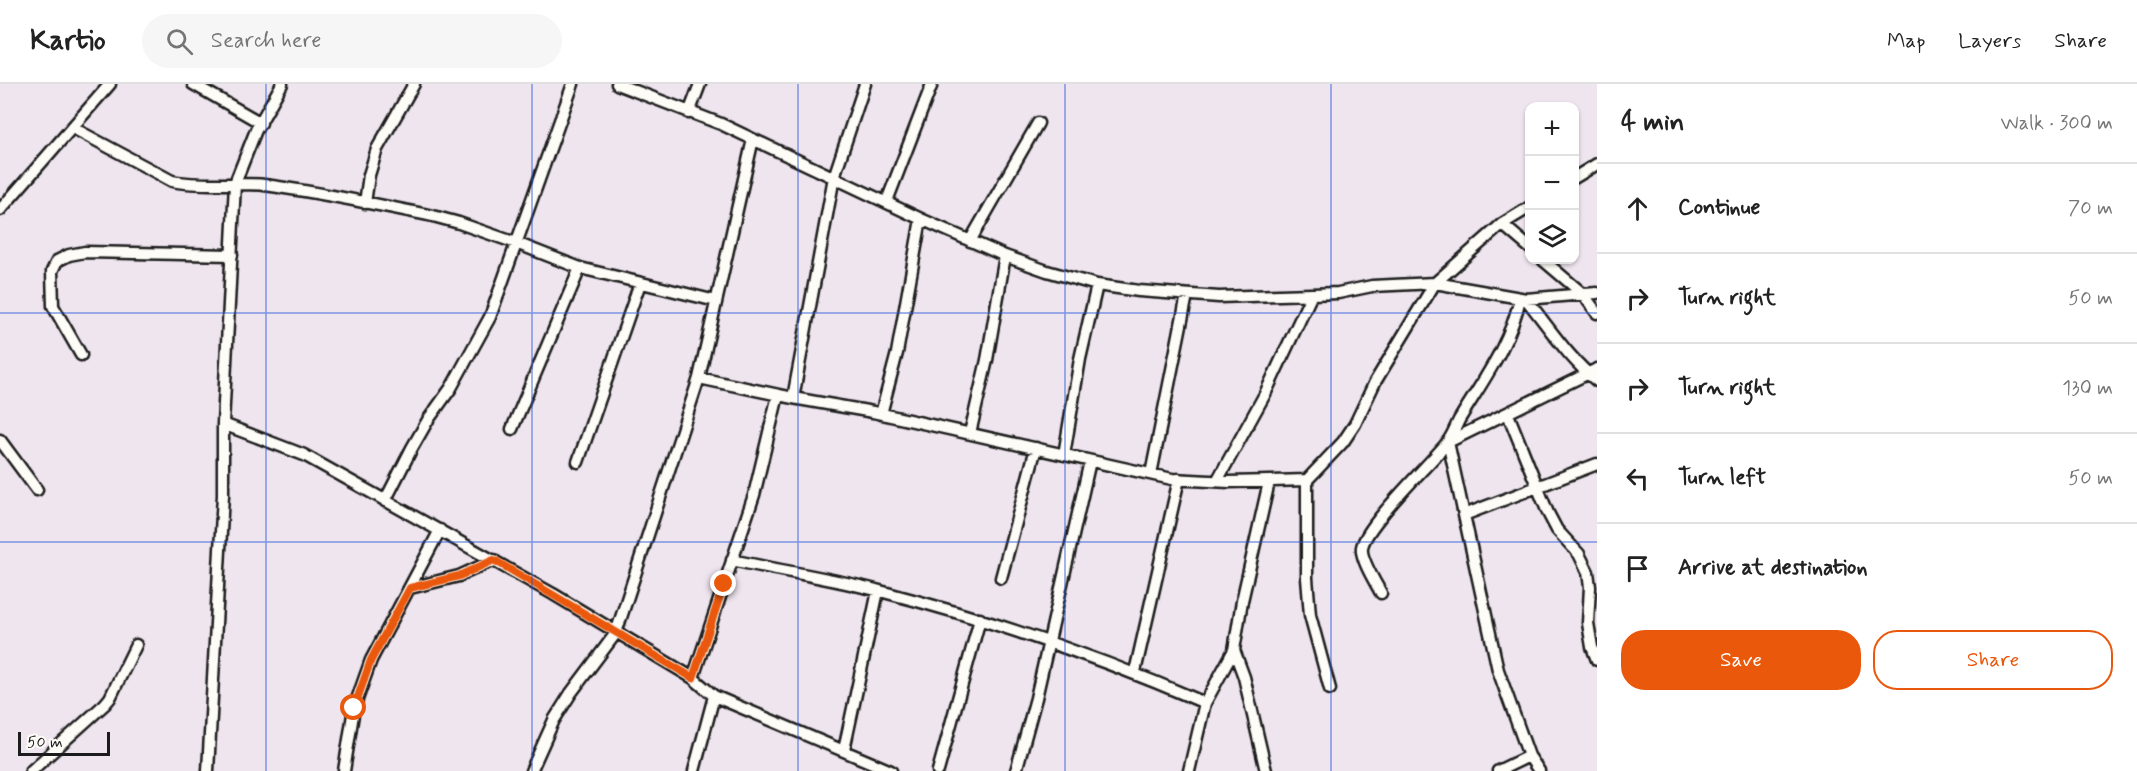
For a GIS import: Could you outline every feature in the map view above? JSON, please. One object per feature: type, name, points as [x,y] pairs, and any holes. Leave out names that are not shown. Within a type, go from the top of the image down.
[{"type":"street","points":[[0,210],[110,84]]},
{"type":"street","points":[[193,84],[261,123]]},
{"type":"street","points":[[208,771],[222,516],[223,424],[235,183],[261,123],[282,84]]},
{"type":"street","points":[[365,203],[376,149],[414,84]]},
{"type":"street","points":[[385,501],[417,438],[451,388],[490,318],[573,84]]},
{"type":"street","points":[[617,84],[753,139],[921,219],[1005,256],[1097,285],[1139,291],[1230,297],[1312,294],[1372,286],[1435,283],[1523,298],[1597,293]]},
{"type":"street","points":[[689,112],[700,84]]},
{"type":"street","points":[[793,398],[834,177],[865,84]]},
{"type":"street","points":[[887,201],[932,84]]},
{"type":"street","points":[[970,241],[1038,123]]},
{"type":"street","points":[[73,128],[172,181],[265,185],[459,223],[580,268],[716,301]]},
{"type":"street","points":[[531,771],[554,720],[571,693],[616,633],[699,378],[753,139]]},
{"type":"street","points":[[1579,175],[1597,164]]},
{"type":"street","points":[[1329,689],[1310,615],[1307,578],[1307,480],[1343,442],[1355,424],[1375,382],[1435,283],[1502,224],[1525,210]]},
{"type":"street","points":[[881,414],[897,353],[921,219]]},
{"type":"street","points":[[1502,224],[1525,244]]},
{"type":"street","points":[[81,355],[53,306],[52,271],[57,261],[69,255],[85,252],[232,255]]},
{"type":"street","points":[[970,433],[987,360],[1005,256]]},
{"type":"street","points":[[1548,264],[1583,294],[1597,313]]},
{"type":"street","points":[[512,429],[580,268]]},
{"type":"street","points":[[578,462],[640,283]]},
{"type":"street","points":[[1064,455],[1080,359],[1097,285]]},
{"type":"street","points":[[1217,481],[1265,394],[1312,294]]},
{"type":"street","points":[[1151,474],[1187,295]]},
{"type":"street","points":[[1523,298],[1592,371],[1597,381]]},
{"type":"street","points":[[1381,593],[1362,555],[1362,546],[1376,523],[1448,442],[1510,332],[1523,298]]},
{"type":"street","points":[[1448,442],[1592,371]]},
{"type":"street","points":[[699,378],[881,414],[1179,479],[1269,482],[1307,480]]},
{"type":"street","points":[[693,678],[756,487],[778,395]]},
{"type":"street","points":[[1508,414],[1548,513],[1557,530],[1579,554],[1588,572],[1590,587],[1588,623],[1597,660]]},
{"type":"street","points":[[223,424],[304,455],[440,530],[553,594],[693,678],[714,696],[891,771]]},
{"type":"street","points":[[0,440],[37,490]]},
{"type":"street","points":[[1448,442],[1498,670],[1529,756],[1539,771]]},
{"type":"street","points":[[1001,578],[1036,448]]},
{"type":"street","points":[[1016,771],[1036,698],[1090,461]]},
{"type":"street","points":[[1464,515],[1597,464]]},
{"type":"street","points":[[1135,672],[1179,479]]},
{"type":"street","points":[[1189,771],[1205,703],[1234,650],[1242,601],[1269,482]]},
{"type":"street","points":[[345,771],[357,695],[371,660],[440,530]]},
{"type":"street","points":[[410,588],[459,576],[494,560]]},
{"type":"street","points":[[732,560],[878,591],[980,619],[1135,672],[1205,703]]},
{"type":"street","points":[[844,750],[878,591]]},
{"type":"street","points":[[938,771],[980,619]]},
{"type":"street","points":[[31,771],[105,704],[136,645]]},
{"type":"street","points":[[1234,650],[1244,677],[1266,771]]},
{"type":"street","points":[[694,771],[714,696]]},
{"type":"street","points":[[1498,771],[1529,756]]},
{"type":"route","points":[[354,708],[371,660],[410,588],[459,576],[494,560],[693,678],[724,584]]}]
